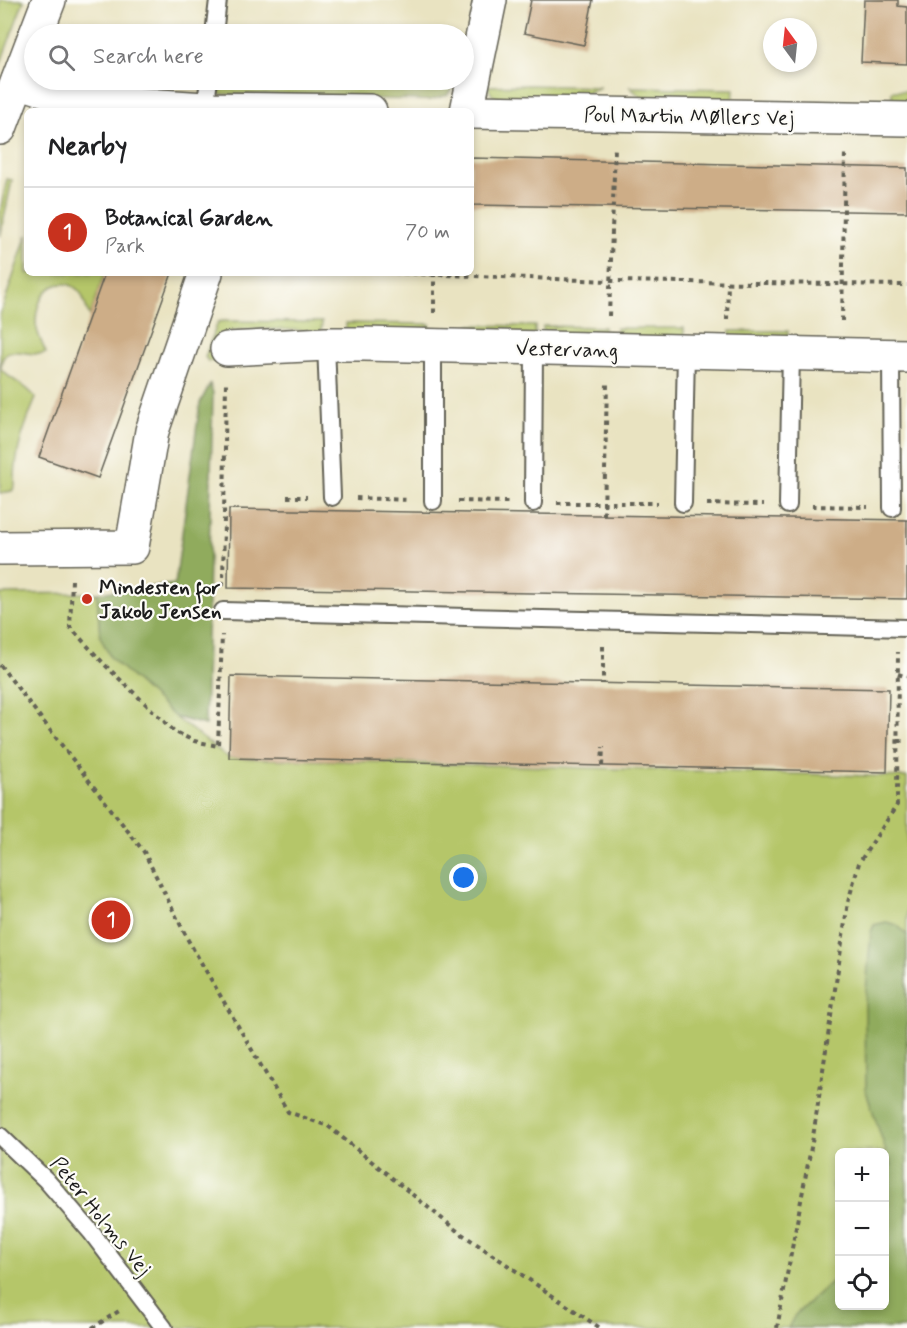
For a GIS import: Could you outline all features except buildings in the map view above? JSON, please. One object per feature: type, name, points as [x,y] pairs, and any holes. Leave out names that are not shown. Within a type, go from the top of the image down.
[{"type":"street","points":[[40,24],[49,0]]},
{"type":"street","points":[[474,40],[490,0]]},
{"type":"street","points":[[0,128],[24,65]]},
{"type":"street","points":[[18,81],[24,83]]},
{"type":"street","points":[[46,90],[89,100],[207,94],[256,108]]},
{"type":"street","points":[[469,108],[470,90]]},
{"type":"street","name":"Poul Martin Møllers Vej","points":[[474,112],[907,118]]},
{"type":"street","points":[[0,548],[132,547],[152,431],[205,276]]},
{"type":"street","name":"Vestervang","points":[[227,350],[326,344],[899,356]]},
{"type":"lane","points":[[215,24],[219,0]]},
{"type":"lane","points":[[326,344],[332,496]]},
{"type":"lane","points":[[433,346],[433,501]]},
{"type":"lane","points":[[533,503],[534,348]]},
{"type":"lane","points":[[683,503],[686,351]]},
{"type":"lane","points":[[788,505],[791,354]]},
{"type":"lane","points":[[892,508],[899,356]]},
{"type":"lane","points":[[223,611],[902,628]]},
{"type":"lane","name":"Peter Holms Vej","points":[[0,1136],[46,1180],[91,1232],[164,1328]]},
{"type":"path","points":[[842,355],[846,118]]},
{"type":"path","points":[[474,276],[610,281],[907,285]]},
{"type":"path","points":[[225,500],[227,350]]},
{"type":"path","points":[[287,497],[332,496],[433,501],[683,503],[892,508]]},
{"type":"path","points":[[74,548],[70,627],[106,666],[175,732],[194,741],[218,746],[221,670]]},
{"type":"path","points":[[777,1328],[813,1137],[848,902],[859,863],[897,805],[898,674],[902,628]]},
{"type":"path","points":[[0,665],[144,852],[188,940],[288,1112],[328,1126],[456,1230],[600,1328]]},
{"type":"path","points":[[898,674],[907,677]]},
{"type":"path","points":[[898,741],[907,741]]},
{"type":"path","points":[[603,747],[603,766]]},
{"type":"path","points":[[92,1328],[139,1298]]},
{"type":"green space","points":[[0,0],[24,0],[0,65]]},
{"type":"green space","points":[[487,86],[600,87],[570,101],[501,100],[492,95]]},
{"type":"green space","points":[[630,87],[734,89],[733,105],[648,104]]},
{"type":"green space","points":[[217,90],[451,90],[447,95],[429,100],[217,94]]},
{"type":"green space","points":[[892,91],[907,91],[907,108],[892,108]]},
{"type":"green space","points":[[7,179],[12,180],[0,237],[0,211]]},
{"type":"green space","points":[[24,244],[24,276],[104,276],[90,316],[81,294],[73,286],[60,284],[48,290],[40,301],[36,315],[38,334],[46,353],[11,352],[6,354],[2,360],[1,369],[36,398],[21,441],[16,463],[15,486],[12,491],[0,493],[0,315]]},
{"type":"green space","points":[[218,322],[322,322],[321,332],[245,329],[228,333],[219,342],[214,361],[208,361],[205,357],[216,327]]},
{"type":"green space","points":[[346,323],[430,324],[430,334],[346,332]]},
{"type":"green space","points":[[469,325],[535,326],[535,336],[469,334]]},
{"type":"green space","points":[[543,326],[604,327],[604,338],[543,337]]},
{"type":"green space","points":[[616,328],[684,328],[684,339],[616,338]]},
{"type":"green space","points":[[730,331],[788,331],[788,341],[730,340]]},
{"type":"green space","points":[[210,384],[213,393],[205,725],[175,717],[110,657],[100,636],[97,593],[175,584],[200,403]]},
{"type":"green space","points":[[97,593],[100,636],[175,717],[229,758],[907,777],[907,1328],[0,1328],[0,594]]},
{"type":"green space","points":[[886,922],[897,925],[907,935],[907,1328],[788,1328],[795,1315],[835,1279],[835,1310],[889,1310],[889,1166],[891,1166],[889,1148],[885,1148],[866,1091],[865,1003],[871,932],[874,925]]},
{"type":"green space","points":[[835,1178],[835,1197],[832,1185]]},
{"type":"place","name":"Mindesten for Jakob Jensen","points":[[87,599]]},
{"type":"place","name":"Botanical Garden","points":[[111,920]]}]
